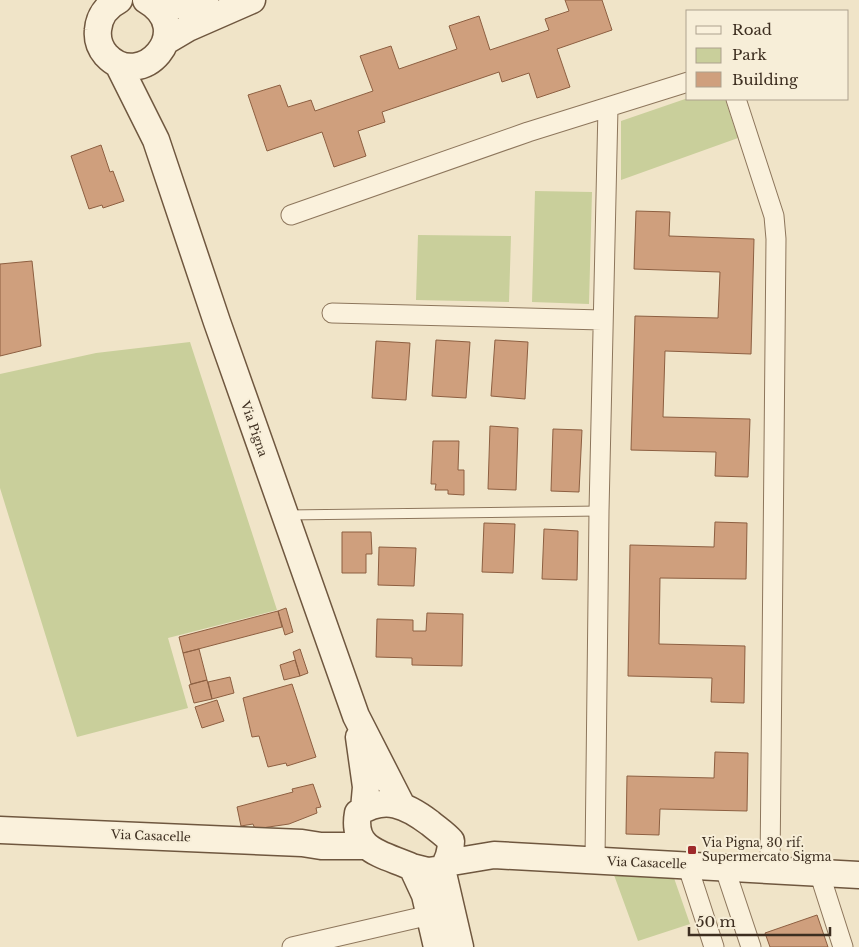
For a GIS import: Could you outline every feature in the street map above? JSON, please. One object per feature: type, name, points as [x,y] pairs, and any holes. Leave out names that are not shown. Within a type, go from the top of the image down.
[{"type":"main road","points":[[150,3],[172,6],[205,0]]},
{"type":"main road","points":[[118,64],[138,66],[188,28],[252,0]]},
{"type":"main road","name":"Via Pigna","points":[[150,3],[161,12],[166,22],[161,49],[151,78],[150,98],[156,140]]},
{"type":"main road","name":"Via Pigna","points":[[108,5],[98,23],[99,42],[103,51],[118,64],[156,140],[217,322],[356,716],[402,806]]},
{"type":"main road","name":"Via Pigna","points":[[356,716],[366,787],[356,825],[358,834],[365,846]]},
{"type":"main road","points":[[361,811],[381,803],[402,806],[414,811],[446,858],[460,947]]},
{"type":"main road","name":"Via Casacelle","points":[[302,843],[343,828],[361,811]]},
{"type":"main road","name":"Via Casacelle","points":[[0,830],[302,843],[321,846],[365,846]]},
{"type":"main road","points":[[365,846],[412,867],[428,871],[446,858]]},
{"type":"main road","name":"Via Casacelle","points":[[446,858],[494,855],[859,874]]},
{"type":"main road","points":[[412,867],[425,895],[437,947]]},
{"type":"street","points":[[291,215],[528,132],[686,83]]},
{"type":"street","points":[[736,100],[774,216],[776,239],[770,869]]},
{"type":"street","points":[[596,860],[602,320],[608,107]]},
{"type":"street","points":[[332,313],[602,320]]},
{"type":"street","points":[[687,864],[714,947]]},
{"type":"street","points":[[724,866],[752,947]]},
{"type":"street","points":[[819,872],[843,947]]},
{"type":"street","points":[[292,947],[328,937],[430,915]]},
{"type":"lane","points":[[285,515],[599,511]]},
{"type":"green space","points":[[686,99],[725,100],[738,138],[621,180],[621,121]]},
{"type":"green space","points":[[535,191],[592,192],[589,304],[532,302]]},
{"type":"green space","points":[[418,235],[511,236],[509,302],[416,300]]},
{"type":"green space","points":[[190,342],[277,610],[168,638],[188,708],[77,737],[0,488],[0,374],[96,353]]},
{"type":"green space","points":[[614,875],[674,878],[690,924],[638,941]]},
{"type":"building","points":[[565,0],[602,0],[612,30],[557,49],[570,87],[537,98],[529,73],[502,82],[499,72],[382,112],[385,122],[358,131],[366,156],[334,167],[322,132],[267,151],[248,95],[280,85],[288,107],[311,100],[315,111],[373,91],[360,56],[391,46],[399,69],[457,49],[449,26],[479,16],[490,50],[549,30],[545,19],[569,11]]},
{"type":"building","points":[[101,145],[110,172],[113,171],[124,201],[103,208],[102,205],[89,209],[71,156]]},
{"type":"building","points":[[636,211],[670,212],[669,236],[754,239],[751,354],[665,351],[663,417],[750,419],[748,477],[715,476],[716,452],[631,450],[635,316],[718,318],[720,272],[634,269]]},
{"type":"building","points":[[32,261],[41,346],[0,356],[0,264]]},
{"type":"building","points":[[436,340],[470,342],[466,398],[432,396]]},
{"type":"building","points":[[495,340],[528,342],[525,399],[491,396]]},
{"type":"building","points":[[376,341],[410,343],[406,400],[372,398]]},
{"type":"building","points":[[490,426],[518,428],[516,490],[488,489]]},
{"type":"building","points":[[553,429],[582,430],[579,492],[551,491]]},
{"type":"building","points":[[433,441],[459,441],[458,470],[464,470],[464,495],[448,494],[448,490],[435,490],[436,484],[431,484]]},
{"type":"building","points":[[715,522],[747,523],[746,579],[660,578],[659,644],[745,646],[744,703],[711,702],[712,678],[628,676],[630,545],[714,547]]},
{"type":"building","points":[[484,523],[515,524],[513,573],[482,572]]},
{"type":"building","points":[[544,529],[578,531],[577,580],[542,579]]},
{"type":"building","points":[[342,532],[371,532],[372,554],[366,554],[366,573],[342,573]]},
{"type":"building","points":[[379,547],[416,548],[414,586],[378,585]]},
{"type":"building","points":[[286,608],[293,632],[285,635],[278,611]]},
{"type":"building","points":[[278,611],[282,627],[183,653],[179,637]]},
{"type":"building","points":[[427,613],[463,614],[462,666],[412,665],[412,658],[376,657],[377,619],[413,620],[413,631],[426,631]]},
{"type":"building","points":[[199,649],[207,680],[191,684],[183,653]]},
{"type":"building","points":[[300,649],[308,673],[300,676],[293,652]]},
{"type":"building","points":[[295,660],[300,676],[284,680],[280,665]]},
{"type":"building","points":[[230,677],[234,693],[212,699],[208,682]]},
{"type":"building","points":[[207,680],[212,699],[194,703],[189,685]]},
{"type":"building","points":[[292,684],[316,757],[287,766],[286,763],[268,767],[259,736],[252,737],[243,698]]},
{"type":"building","points":[[217,700],[224,721],[202,728],[195,707]]},
{"type":"building","points":[[715,752],[748,753],[747,811],[660,809],[659,835],[626,834],[627,776],[714,778]]},
{"type":"building","points":[[313,784],[321,807],[316,808],[317,813],[289,824],[255,829],[253,824],[241,826],[237,807],[293,792],[292,789]]},
{"type":"building","points":[[817,915],[828,947],[770,947],[765,933]]},
{"type":"place","name":"Via Pigna, 30 rif. Supermercato Sigma","points":[[692,850]]}]
